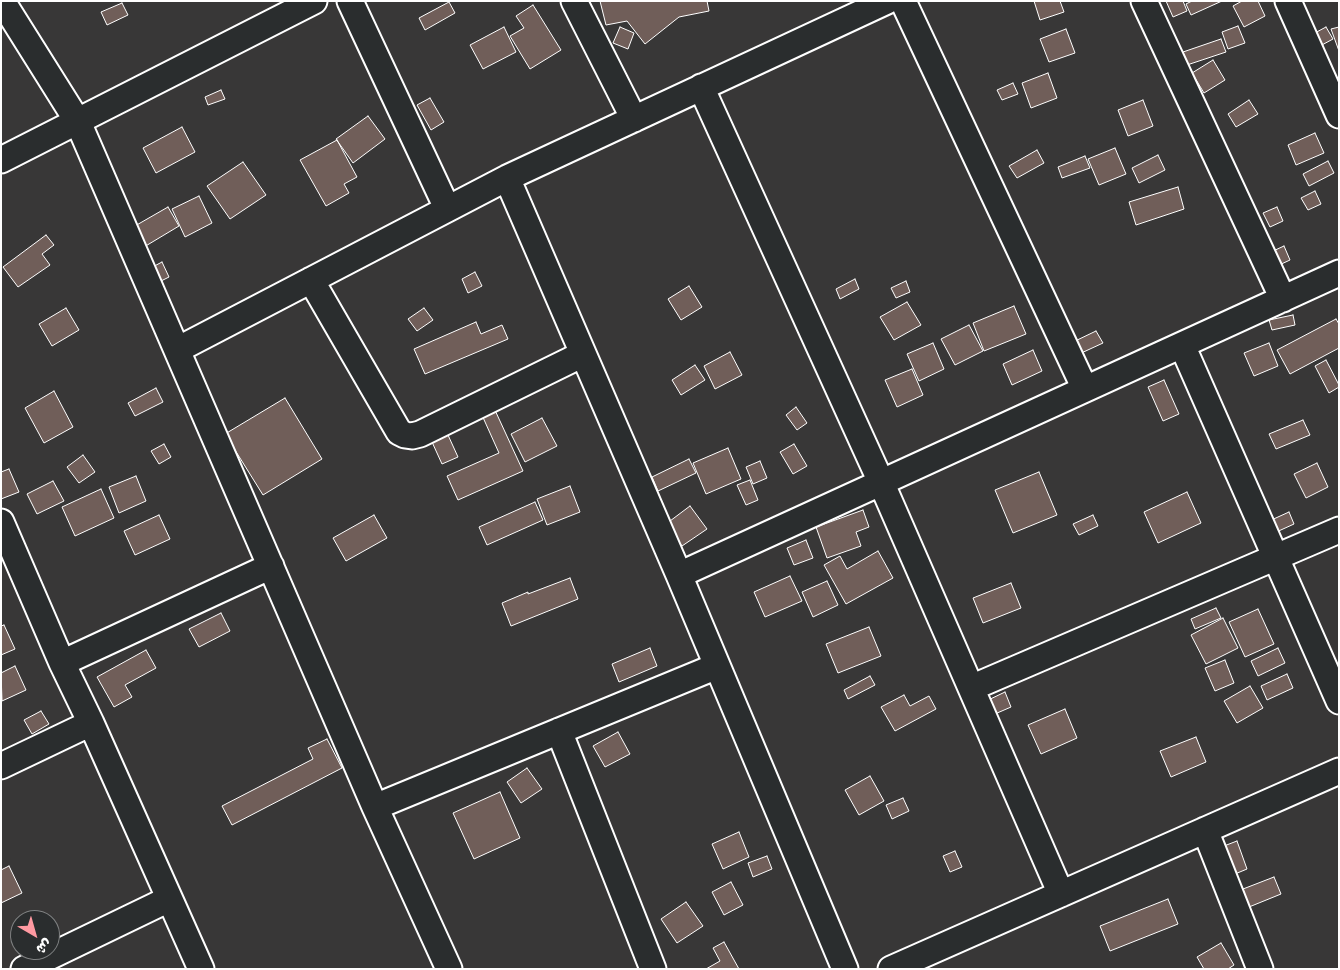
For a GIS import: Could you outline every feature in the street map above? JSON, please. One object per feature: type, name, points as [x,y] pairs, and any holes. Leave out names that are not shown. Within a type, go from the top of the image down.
[{"type":"street","points":[[2,1],[78,122],[445,968]]},
{"type":"street","points":[[1,160],[314,1]]},
{"type":"street","points":[[350,1],[447,208]]},
{"type":"street","points":[[574,1],[634,119]]},
{"type":"street","points":[[177,350],[507,178],[886,1]]},
{"type":"street","points":[[903,1],[1085,389]]},
{"type":"street","points":[[1144,1],[1283,298]]},
{"type":"street","points":[[1288,1],[1339,115]]},
{"type":"street","points":[[700,88],[881,482],[1061,894]]},
{"type":"street","points":[[507,178],[679,575],[845,969]]},
{"type":"street","points":[[679,575],[1339,273]]},
{"type":"street","points":[[311,280],[399,432],[406,436],[420,434],[583,354]]},
{"type":"street","points":[[1182,345],[1339,701]]},
{"type":"street","points":[[1,522],[9,561],[91,723],[201,969]]},
{"type":"street","points":[[971,688],[1339,530]]},
{"type":"street","points":[[62,663],[271,566]]},
{"type":"street","points":[[375,807],[717,666]]},
{"type":"street","points":[[1,766],[91,723]]},
{"type":"street","points":[[559,731],[653,969]]},
{"type":"street","points":[[899,967],[1339,771]]},
{"type":"street","points":[[1206,830],[1260,969]]},
{"type":"street","points":[[24,969],[170,899]]},
{"type":"building","points":[[600,1],[707,1],[709,11],[679,17],[645,44],[627,21],[606,25]]},
{"type":"building","points":[[1034,1],[1060,1],[1064,12],[1040,20]]},
{"type":"building","points":[[1166,1],[1183,1],[1187,11],[1173,17]]},
{"type":"building","points":[[1192,1],[1222,1],[1191,15],[1186,4]]},
{"type":"building","points":[[1242,1],[1258,1],[1265,16],[1244,27],[1233,6]]},
{"type":"building","points":[[449,2],[455,13],[425,30],[419,18]]},
{"type":"building","points":[[122,3],[128,15],[107,25],[101,12]]},
{"type":"building","points":[[533,5],[561,50],[530,69],[510,36],[524,28],[516,16]]},
{"type":"building","points":[[1238,26],[1245,43],[1228,49],[1222,32]]},
{"type":"building","points":[[504,27],[516,52],[483,69],[470,45]]},
{"type":"building","points":[[620,27],[634,33],[628,49],[613,43]]},
{"type":"building","points":[[1326,27],[1333,39],[1320,46],[1313,34]]},
{"type":"building","points":[[1339,27],[1339,51],[1331,29]]},
{"type":"building","points":[[1066,29],[1075,53],[1049,62],[1040,39]]},
{"type":"building","points":[[1221,39],[1226,52],[1187,65],[1183,52]]},
{"type":"building","points":[[1213,60],[1225,80],[1204,93],[1192,73]]},
{"type":"building","points":[[1048,73],[1057,98],[1031,108],[1022,83]]},
{"type":"building","points":[[1013,83],[1018,94],[1002,100],[997,90]]},
{"type":"building","points":[[221,90],[225,99],[208,105],[205,97]]},
{"type":"building","points":[[430,98],[444,122],[431,130],[417,105]]},
{"type":"building","points":[[1143,100],[1153,126],[1128,136],[1118,110]]},
{"type":"building","points":[[1249,100],[1258,114],[1236,127],[1228,114]]},
{"type":"building","points":[[368,116],[385,139],[353,163],[336,139]]},
{"type":"building","points":[[182,127],[195,152],[156,173],[143,148]]},
{"type":"building","points":[[1315,133],[1324,153],[1296,165],[1288,145]]},
{"type":"building","points":[[337,140],[357,177],[344,184],[349,193],[326,206],[300,160]]},
{"type":"building","points":[[1115,148],[1126,174],[1099,185],[1088,159]]},
{"type":"building","points":[[1037,150],[1044,163],[1017,178],[1009,166]]},
{"type":"building","points":[[1158,155],[1165,170],[1139,183],[1132,168]]},
{"type":"building","points":[[1085,156],[1090,168],[1062,178],[1058,167]]},
{"type":"building","points":[[1328,161],[1334,173],[1309,186],[1303,174]]},
{"type":"building","points":[[243,162],[266,195],[230,219],[207,186]]},
{"type":"building","points":[[1178,187],[1184,209],[1136,225],[1129,202]]},
{"type":"building","points":[[1315,191],[1321,204],[1308,210],[1301,198]]},
{"type":"building","points":[[199,196],[212,223],[185,237],[172,209]]},
{"type":"building","points":[[168,207],[179,226],[139,250],[128,230]]},
{"type":"building","points":[[1277,207],[1283,221],[1270,227],[1263,213]]},
{"type":"building","points":[[46,235],[54,245],[42,254],[50,265],[18,287],[3,267]]},
{"type":"building","points":[[1284,246],[1290,260],[1277,266],[1271,252]]},
{"type":"building","points":[[162,262],[169,277],[155,284],[147,270]]},
{"type":"building","points":[[475,272],[482,286],[468,293],[462,279]]},
{"type":"building","points":[[855,279],[859,289],[840,299],[836,289]]},
{"type":"building","points":[[906,281],[910,292],[896,298],[891,288]]},
{"type":"building","points":[[689,286],[702,307],[681,320],[668,299]]},
{"type":"building","points":[[907,302],[921,325],[894,340],[880,317]]},
{"type":"building","points":[[1014,306],[1026,334],[984,351],[973,323]]},
{"type":"building","points":[[66,308],[79,330],[52,346],[39,324]]},
{"type":"building","points":[[424,308],[433,320],[417,331],[408,319]]},
{"type":"building","points":[[1293,315],[1295,325],[1272,330],[1269,320]]},
{"type":"building","points":[[1336,319],[1339,324],[1339,348],[1290,374],[1277,350]]},
{"type":"building","points":[[476,322],[481,334],[502,325],[508,339],[425,374],[414,349]]},
{"type":"building","points":[[969,325],[983,351],[955,365],[941,339]]},
{"type":"building","points":[[1096,331],[1103,343],[1077,355],[1071,343]]},
{"type":"building","points":[[933,343],[944,369],[919,381],[907,354]]},
{"type":"building","points":[[1269,343],[1278,366],[1254,376],[1244,353]]},
{"type":"building","points":[[1033,350],[1042,371],[1012,385],[1003,364]]},
{"type":"building","points":[[730,352],[742,375],[715,389],[704,366]]},
{"type":"building","points":[[1326,360],[1339,385],[1339,387],[1329,393],[1315,366]]},
{"type":"building","points":[[695,365],[705,380],[681,395],[672,380]]},
{"type":"building","points":[[912,369],[923,395],[897,407],[885,380]]},
{"type":"building","points":[[1164,380],[1179,414],[1163,421],[1148,387]]},
{"type":"building","points":[[156,388],[163,402],[135,416],[128,403]]},
{"type":"building","points":[[54,391],[73,427],[44,443],[25,408]]},
{"type":"building","points":[[285,398],[322,459],[263,495],[225,434]]},
{"type":"building","points":[[796,407],[807,423],[797,430],[786,415]]},
{"type":"building","points":[[494,408],[523,471],[458,500],[447,476],[499,453],[481,413]]},
{"type":"building","points":[[542,418],[557,446],[525,462],[511,434]]},
{"type":"building","points":[[1303,420],[1310,435],[1276,449],[1269,434]]},
{"type":"building","points":[[448,435],[458,457],[442,464],[432,442]]},
{"type":"building","points":[[164,444],[171,457],[159,464],[151,451]]},
{"type":"building","points":[[794,444],[807,466],[793,474],[780,452]]},
{"type":"building","points":[[728,448],[741,479],[706,494],[693,463]]},
{"type":"building","points":[[83,455],[95,472],[79,483],[67,467]]},
{"type":"building","points":[[689,459],[696,473],[658,491],[652,477]]},
{"type":"building","points":[[760,461],[767,478],[753,484],[746,467]]},
{"type":"building","points":[[1317,463],[1328,487],[1306,498],[1294,474]]},
{"type":"building","points":[[9,469],[19,492],[1,499],[1,472]]},
{"type":"building","points":[[1039,472],[1057,515],[1013,533],[995,490]]},
{"type":"building","points":[[136,476],[146,501],[119,513],[109,487]]},
{"type":"building","points":[[750,480],[758,500],[746,505],[737,485]]},
{"type":"building","points":[[53,481],[64,501],[37,514],[27,494]]},
{"type":"building","points":[[570,486],[580,512],[547,525],[537,499]]},
{"type":"building","points":[[101,489],[114,518],[75,536],[62,507]]},
{"type":"building","points":[[1187,492],[1201,523],[1158,543],[1144,512]]},
{"type":"building","points":[[535,502],[543,520],[487,545],[479,527]]},
{"type":"building","points":[[690,506],[707,529],[682,546],[666,524]]},
{"type":"building","points":[[863,510],[869,527],[856,532],[861,546],[827,558],[816,527]]},
{"type":"building","points":[[1289,512],[1294,524],[1272,534],[1267,522]]},
{"type":"building","points":[[159,515],[170,539],[135,555],[124,531]]},
{"type":"building","points":[[374,515],[387,538],[346,561],[333,538]]},
{"type":"building","points":[[1093,515],[1098,526],[1079,535],[1073,524]]},
{"type":"building","points":[[806,540],[813,558],[794,565],[787,548]]},
{"type":"building","points":[[878,551],[893,578],[846,604],[824,565],[840,556],[847,569]]},
{"type":"building","points":[[790,576],[802,601],[765,617],[754,592]]},
{"type":"building","points":[[570,578],[578,599],[511,626],[502,603]]},
{"type":"building","points":[[827,581],[838,605],[813,617],[802,592]]},
{"type":"building","points":[[1011,583],[1021,608],[983,623],[973,598]]},
{"type":"building","points":[[1216,608],[1221,618],[1195,629],[1191,619]]},
{"type":"building","points":[[1258,609],[1274,644],[1245,657],[1229,622]]},
{"type":"building","points":[[221,613],[230,631],[199,647],[189,629]]},
{"type":"building","points":[[1223,618],[1238,648],[1206,664],[1191,635]]},
{"type":"building","points":[[4,625],[15,649],[1,655],[1,626]]},
{"type":"building","points":[[869,627],[881,656],[838,673],[826,644]]},
{"type":"building","points":[[650,648],[657,666],[619,682],[612,664]]},
{"type":"building","points":[[1278,648],[1285,663],[1258,676],[1251,661]]},
{"type":"building","points":[[146,650],[156,668],[125,685],[132,697],[114,707],[97,677]]},
{"type":"building","points":[[1225,660],[1234,683],[1215,691],[1205,668]]},
{"type":"building","points":[[15,666],[26,690],[2,701],[1,673]]},
{"type":"building","points":[[1287,674],[1293,688],[1267,700],[1261,686]]},
{"type":"building","points":[[870,676],[875,685],[848,699],[844,690]]},
{"type":"building","points":[[1250,686],[1263,708],[1237,723],[1224,701]]},
{"type":"building","points":[[1005,692],[1011,707],[988,717],[982,703]]},
{"type":"building","points":[[904,695],[910,706],[929,696],[936,709],[895,731],[881,707]]},
{"type":"building","points":[[1065,709],[1077,738],[1041,754],[1028,725]]},
{"type":"building","points":[[41,711],[49,724],[32,734],[24,720]]},
{"type":"building","points":[[618,732],[630,754],[605,767],[593,746]]},
{"type":"building","points":[[1196,737],[1206,762],[1171,777],[1160,751]]},
{"type":"building","points":[[327,739],[342,768],[232,825],[222,806],[313,759],[308,748]]},
{"type":"building","points":[[527,768],[542,789],[521,803],[507,782]]},
{"type":"building","points":[[870,776],[884,801],[859,815],[845,790]]},
{"type":"building","points":[[500,792],[520,838],[474,859],[453,813]]},
{"type":"building","points":[[903,798],[909,811],[892,819],[886,805]]},
{"type":"building","points":[[739,832],[749,857],[723,869],[712,844]]},
{"type":"building","points":[[1237,841],[1247,869],[1235,874],[1224,846]]},
{"type":"building","points":[[955,851],[962,867],[950,872],[943,856]]},
{"type":"building","points":[[767,856],[772,869],[753,877],[748,863]]},
{"type":"building","points":[[9,866],[22,893],[1,903],[1,870]]},
{"type":"building","points":[[1274,877],[1281,894],[1249,907],[1243,889]]},
{"type":"building","points":[[731,882],[743,905],[724,915],[712,892]]},
{"type":"building","points":[[1168,899],[1178,924],[1110,951],[1100,926]]},
{"type":"building","points":[[686,902],[703,926],[677,943],[661,919]]},
{"type":"building","points":[[724,942],[739,969],[706,969],[720,961],[713,948]]},
{"type":"building","points":[[1221,943],[1234,965],[1228,969],[1204,969],[1197,957]]}]
